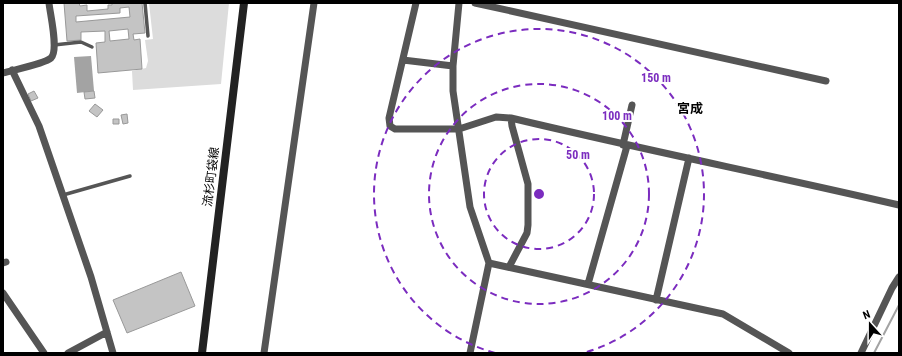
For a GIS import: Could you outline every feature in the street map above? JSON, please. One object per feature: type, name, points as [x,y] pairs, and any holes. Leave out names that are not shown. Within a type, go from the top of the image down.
[{"type":"main road","name":"流杉町袋線","points":[[202,353],[244,3]]},
{"type":"street","points":[[3,73],[51,58],[55,50],[49,3]]},
{"type":"street","points":[[264,353],[314,3]]},
{"type":"street","points":[[416,3],[389,118],[390,126],[396,129],[459,129],[496,117],[511,118],[625,146],[689,158],[899,205]]},
{"type":"street","points":[[459,3],[453,66],[453,90],[470,207],[489,263],[470,353]]},
{"type":"street","points":[[475,3],[826,81]]},
{"type":"street","points":[[403,60],[453,66]]},
{"type":"street","points":[[12,70],[39,126],[91,277],[113,353]]},
{"type":"street","points":[[588,284],[625,146],[632,105]]},
{"type":"street","points":[[510,267],[527,233],[528,225],[528,184],[511,118]]},
{"type":"street","points":[[656,300],[689,158]]},
{"type":"street","points":[[489,263],[723,314],[789,353]]},
{"type":"street","points":[[860,353],[892,288],[899,277]]},
{"type":"street","points":[[3,293],[44,353]]},
{"type":"street","points":[[68,353],[107,332]]},
{"type":"lane","points":[[145,3],[148,36]]},
{"type":"lane","points":[[54,45],[81,42],[92,47]]},
{"type":"lane","points":[[63,195],[130,176]]},
{"type":"shaded area","points":[[149,3],[229,3],[221,84],[133,90],[132,71],[146,68],[148,61],[145,40],[153,39]]},
{"type":"shaded area","points":[[91,56],[94,91],[77,93],[74,57]]},
{"type":"building","points":[[64,3],[79,3],[80,6],[87,5],[87,11],[108,9],[108,5],[112,5],[112,3],[142,3],[145,33],[133,34],[134,40],[140,39],[142,69],[98,73],[96,43],[105,42],[105,31],[81,32],[81,40],[67,41]],"holes":[[[129,7],[130,17],[76,22],[76,16],[120,13],[120,8]],[[128,29],[129,39],[110,41],[109,31]]]},
{"type":"building","points":[[34,91],[38,98],[31,101],[28,94]]},
{"type":"building","points":[[94,91],[95,98],[85,99],[84,92]]},
{"type":"building","points":[[95,104],[103,110],[97,117],[89,111]]},
{"type":"building","points":[[127,114],[128,123],[123,124],[121,115]]},
{"type":"building","points":[[113,119],[119,119],[119,124],[113,124]]},
{"type":"building","points":[[181,272],[195,306],[127,333],[113,300]]},
{"type":"waterway","points":[[874,353],[899,305]]},
{"type":"district","name":"宮成","points":[[690,108]]}]
